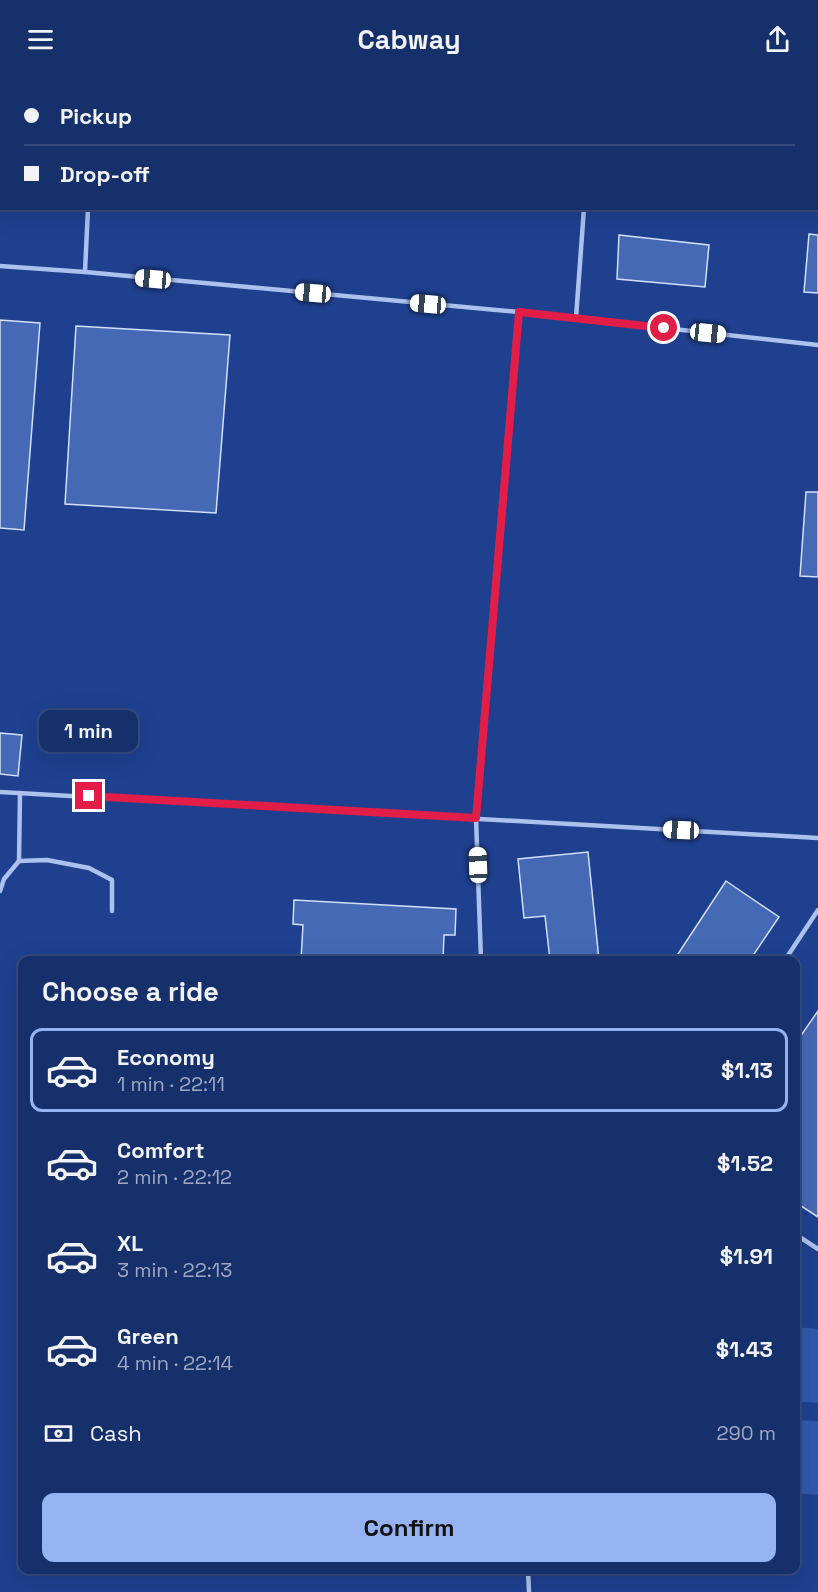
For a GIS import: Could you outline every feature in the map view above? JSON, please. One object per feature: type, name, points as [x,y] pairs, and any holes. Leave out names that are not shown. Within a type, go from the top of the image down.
[{"type":"lane","points":[[84,272],[88,210]]},
{"type":"lane","points":[[576,318],[584,210]]},
{"type":"lane","points":[[0,266],[519,312],[818,345]]},
{"type":"lane","points":[[481,956],[476,818],[519,312]]},
{"type":"lane","points":[[0,792],[818,838]]},
{"type":"lane","points":[[0,891],[4,879],[19,861],[20,793]]},
{"type":"lane","points":[[19,861],[47,860],[89,868],[112,880],[112,911]]},
{"type":"lane","points":[[787,956],[818,910]]},
{"type":"lane","points":[[800,1237],[818,1249]]},
{"type":"lane","points":[[528,1574],[529,1592]]},
{"type":"shaded area","points":[[800,1327],[818,1329],[818,1403],[800,1401]]},
{"type":"shaded area","points":[[800,1420],[818,1421],[818,1495],[800,1493]]},
{"type":"building","points":[[809,234],[818,235],[818,293],[804,292]]},
{"type":"building","points":[[619,235],[709,245],[705,287],[617,279]]},
{"type":"building","points":[[0,320],[40,323],[24,530],[0,528]]},
{"type":"building","points":[[76,326],[230,335],[216,513],[65,504]]},
{"type":"building","points":[[806,492],[818,492],[818,577],[800,576]]},
{"type":"building","points":[[0,733],[22,735],[18,776],[0,774]]},
{"type":"building","points":[[588,852],[599,956],[550,956],[545,916],[524,918],[518,859]]},
{"type":"building","points":[[726,881],[779,917],[753,956],[677,956]]},
{"type":"building","points":[[294,900],[456,909],[455,935],[444,935],[443,956],[301,956],[303,925],[293,924]]},
{"type":"building","points":[[818,1011],[818,1217],[800,1205],[800,1037]]},
{"type":"route","points":[[89,796],[476,818],[519,312],[664,328]]}]
